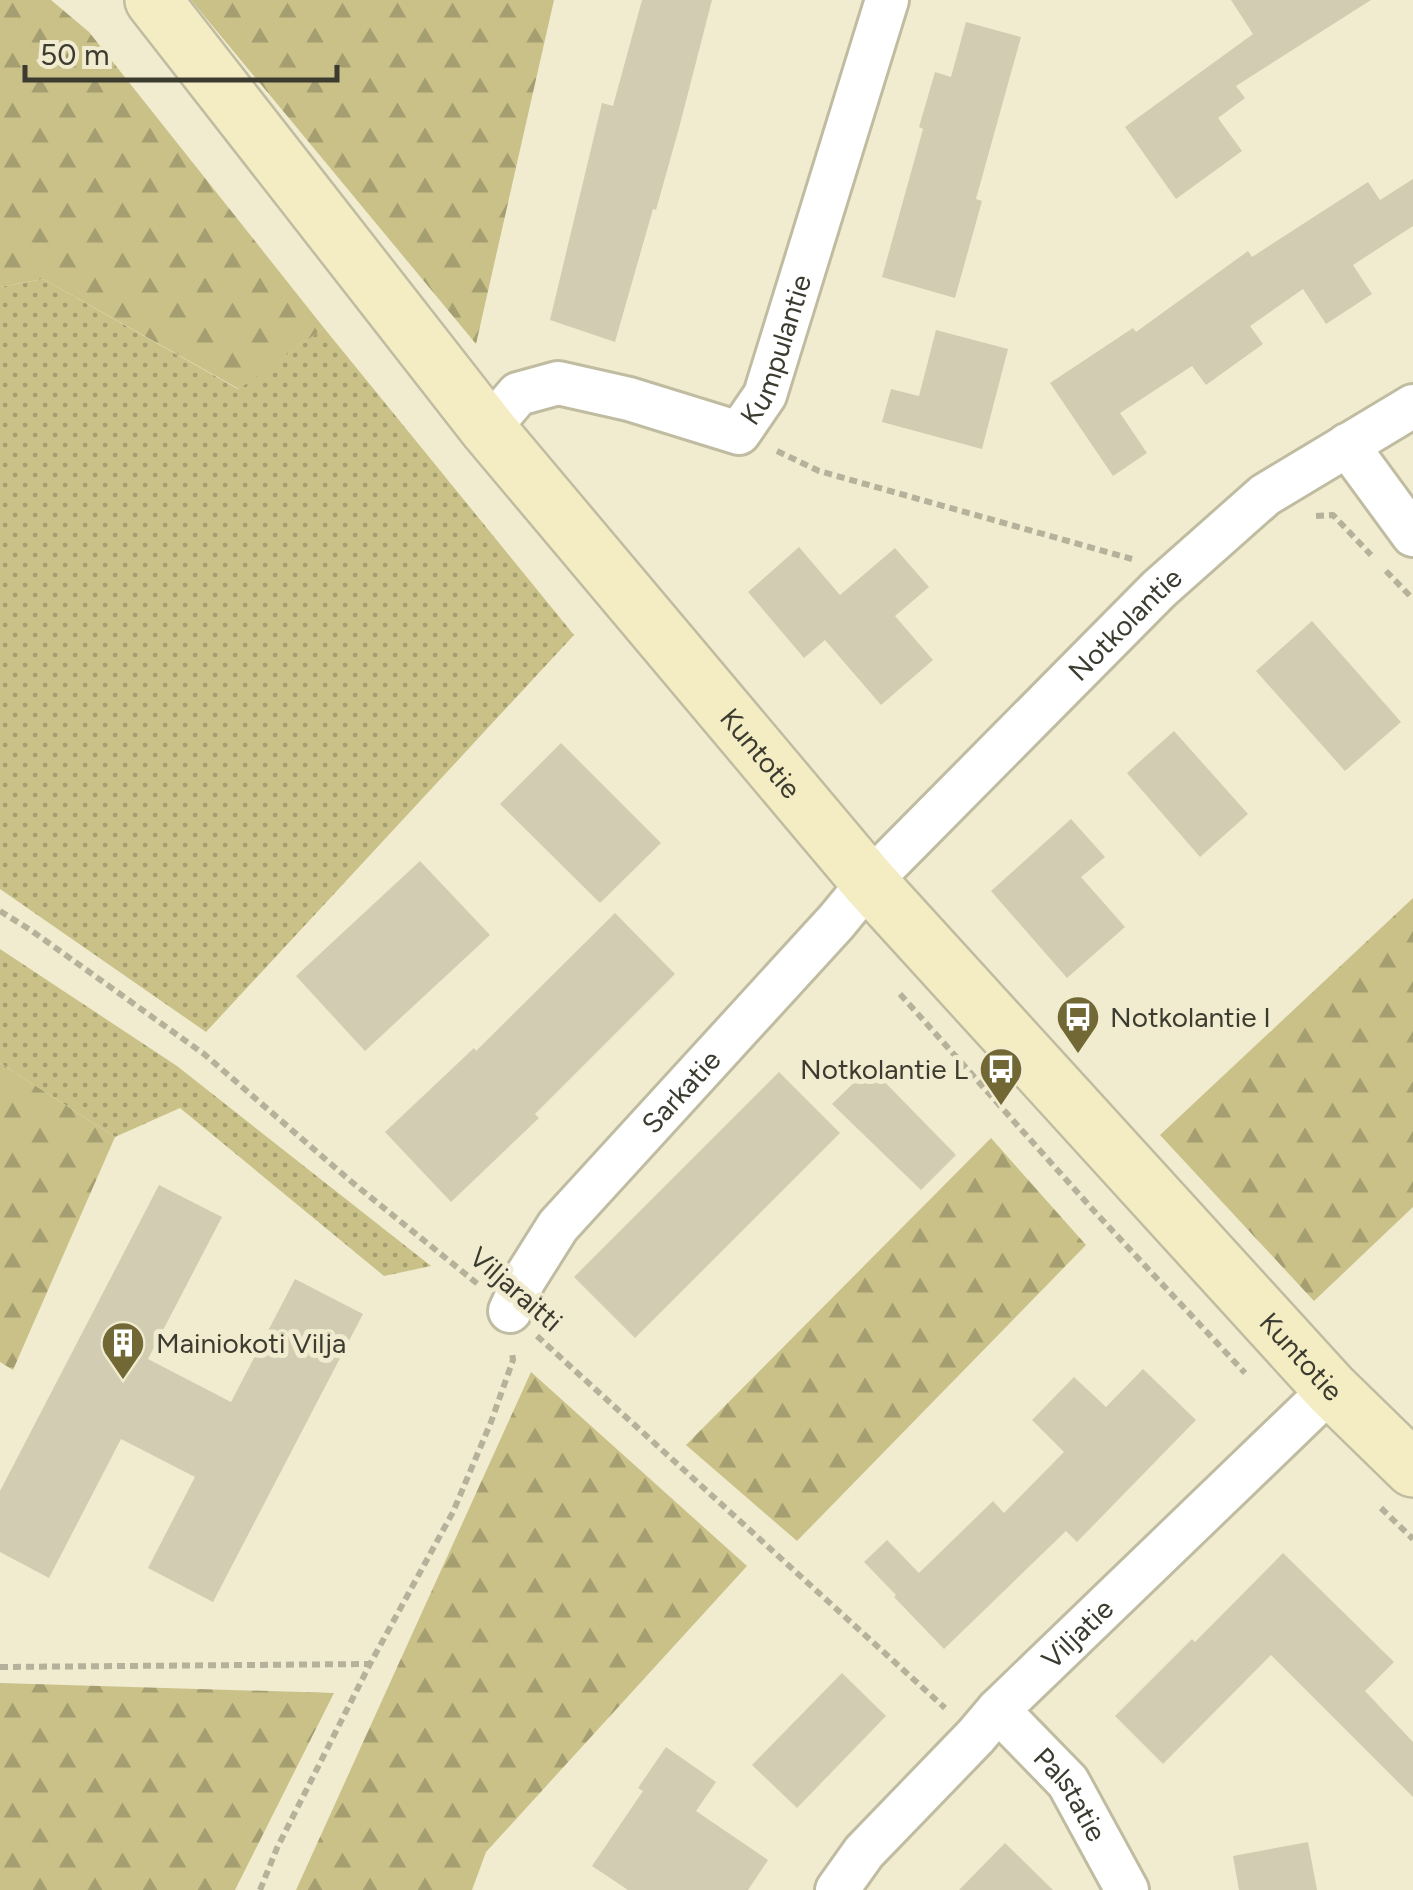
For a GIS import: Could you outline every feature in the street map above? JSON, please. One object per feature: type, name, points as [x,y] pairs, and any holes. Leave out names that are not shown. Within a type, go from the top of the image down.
[{"type":"street","name":"Kuntotie","points":[[153,0],[488,429],[869,882],[1332,1389],[1413,1469]]},
{"type":"street","name":"Kumpulantie","points":[[488,429],[518,394],[558,383],[629,399],[740,433],[766,395],[886,0]]},
{"type":"street","name":"Notkolantie","points":[[869,882],[1168,583],[1266,496],[1413,406]]},
{"type":"street","points":[[1346,446],[1413,535]]},
{"type":"street","name":"Sarkatie","points":[[510,1311],[524,1280],[558,1226],[869,882]]},
{"type":"street","name":"Viljatie","points":[[837,1890],[864,1852],[987,1723],[1332,1389]]},
{"type":"street","name":"Palstatie","points":[[987,1723],[1068,1782],[1127,1890]]},
{"type":"path","points":[[740,433],[819,471],[1149,564],[1168,583]]},
{"type":"path","name":"Viljaraitti","points":[[0,910],[204,1054],[510,1311],[987,1723]]},
{"type":"path","points":[[260,1890],[277,1848],[370,1664],[453,1512],[513,1360],[510,1311]]},
{"type":"path","points":[[0,1666],[370,1664]]},
{"type":"green space","points":[[0,0],[51,0],[89,32],[324,328],[239,389],[43,279],[0,287]]},
{"type":"green space","points":[[191,0],[554,0],[476,344]]},
{"type":"green space","points":[[43,279],[238,389],[324,328],[574,635],[206,1032],[0,889],[0,287]]},
{"type":"green space","points":[[1413,898],[1413,1207],[1314,1301],[1160,1135]]},
{"type":"green space","points":[[0,949],[177,1066],[431,1266],[384,1276],[180,1108],[115,1137],[0,1063]]},
{"type":"green space","points":[[0,1063],[115,1137],[13,1370],[0,1362]]},
{"type":"green space","points":[[991,1138],[1086,1245],[797,1541],[686,1445]]},
{"type":"green space","points":[[531,1372],[747,1566],[486,1852],[472,1890],[296,1890]]},
{"type":"green space","points":[[0,1683],[334,1693],[235,1890],[0,1890]]},
{"type":"building","points":[[642,0],[712,0],[656,210],[653,209],[615,342],[550,320],[602,103],[613,106]]},
{"type":"building","points":[[1231,0],[1371,0],[1236,86],[1245,98],[1218,118],[1242,151],[1176,199],[1125,127],[1253,34]]},
{"type":"building","points":[[966,22],[1021,37],[976,199],[982,201],[955,298],[882,277],[935,72],[951,77]]},
{"type":"building","points":[[1413,179],[1413,226],[1353,265],[1372,294],[1326,324],[1303,289],[1250,326],[1263,344],[1206,385],[1192,366],[1120,413],[1147,453],[1113,476],[1050,383],[1133,328],[1136,332],[1248,251],[1252,257],[1368,182],[1380,200]]},
{"type":"building","points":[[936,330],[1008,349],[982,449],[882,422],[891,389],[919,396]]},
{"type":"building","points":[[799,547],[840,595],[895,548],[929,587],[895,616],[933,660],[881,705],[825,640],[804,658],[748,592]]},
{"type":"building","points":[[1312,621],[1401,722],[1345,771],[1256,671]]},
{"type":"building","points":[[1174,731],[1248,814],[1200,857],[1127,773]]},
{"type":"building","points":[[561,743],[661,843],[600,903],[500,804]]},
{"type":"building","points":[[1071,819],[1105,857],[1081,877],[1125,927],[1067,978],[991,891]]},
{"type":"building","points":[[420,861],[490,935],[365,1051],[296,976]]},
{"type":"building","points":[[615,913],[675,974],[535,1114],[539,1118],[451,1202],[385,1132],[474,1048],[476,1051]]},
{"type":"building","points":[[870,1067],[956,1155],[921,1190],[832,1104]]},
{"type":"building","points":[[779,1072],[840,1133],[635,1338],[574,1277]]},
{"type":"building","name":"Mainiokoti Vilja","points":[[159,1185],[222,1217],[148,1359],[231,1402],[295,1279],[363,1314],[213,1602],[148,1568],[195,1477],[121,1439],[49,1578],[0,1552],[0,1491]]},
{"type":"building","points":[[1143,1369],[1196,1420],[1077,1542],[1066,1531],[944,1649],[864,1562],[887,1540],[919,1573],[993,1501],[1004,1513],[1064,1452],[1032,1420],[1074,1377],[1106,1407]]},
{"type":"building","points":[[1283,1553],[1394,1662],[1365,1691],[1413,1742],[1413,1797],[1271,1655],[1163,1764],[1115,1716]]},
{"type":"building","points":[[842,1673],[886,1716],[797,1808],[752,1765]]},
{"type":"building","points":[[666,1747],[716,1782],[696,1811],[768,1860],[748,1890],[628,1890],[592,1866],[643,1791],[638,1788]]},
{"type":"building","points":[[1308,1842],[1317,1890],[1239,1890],[1233,1856]]},
{"type":"building","points":[[1005,1843],[1053,1890],[959,1890]]},
{"type":"place","name":"Notkolantie I","points":[[1078,1055]]},
{"type":"place","name":"Notkolantie L","points":[[1001,1107]]},
{"type":"place","name":"Mainiokoti Vilja","points":[[123,1381]]}]
